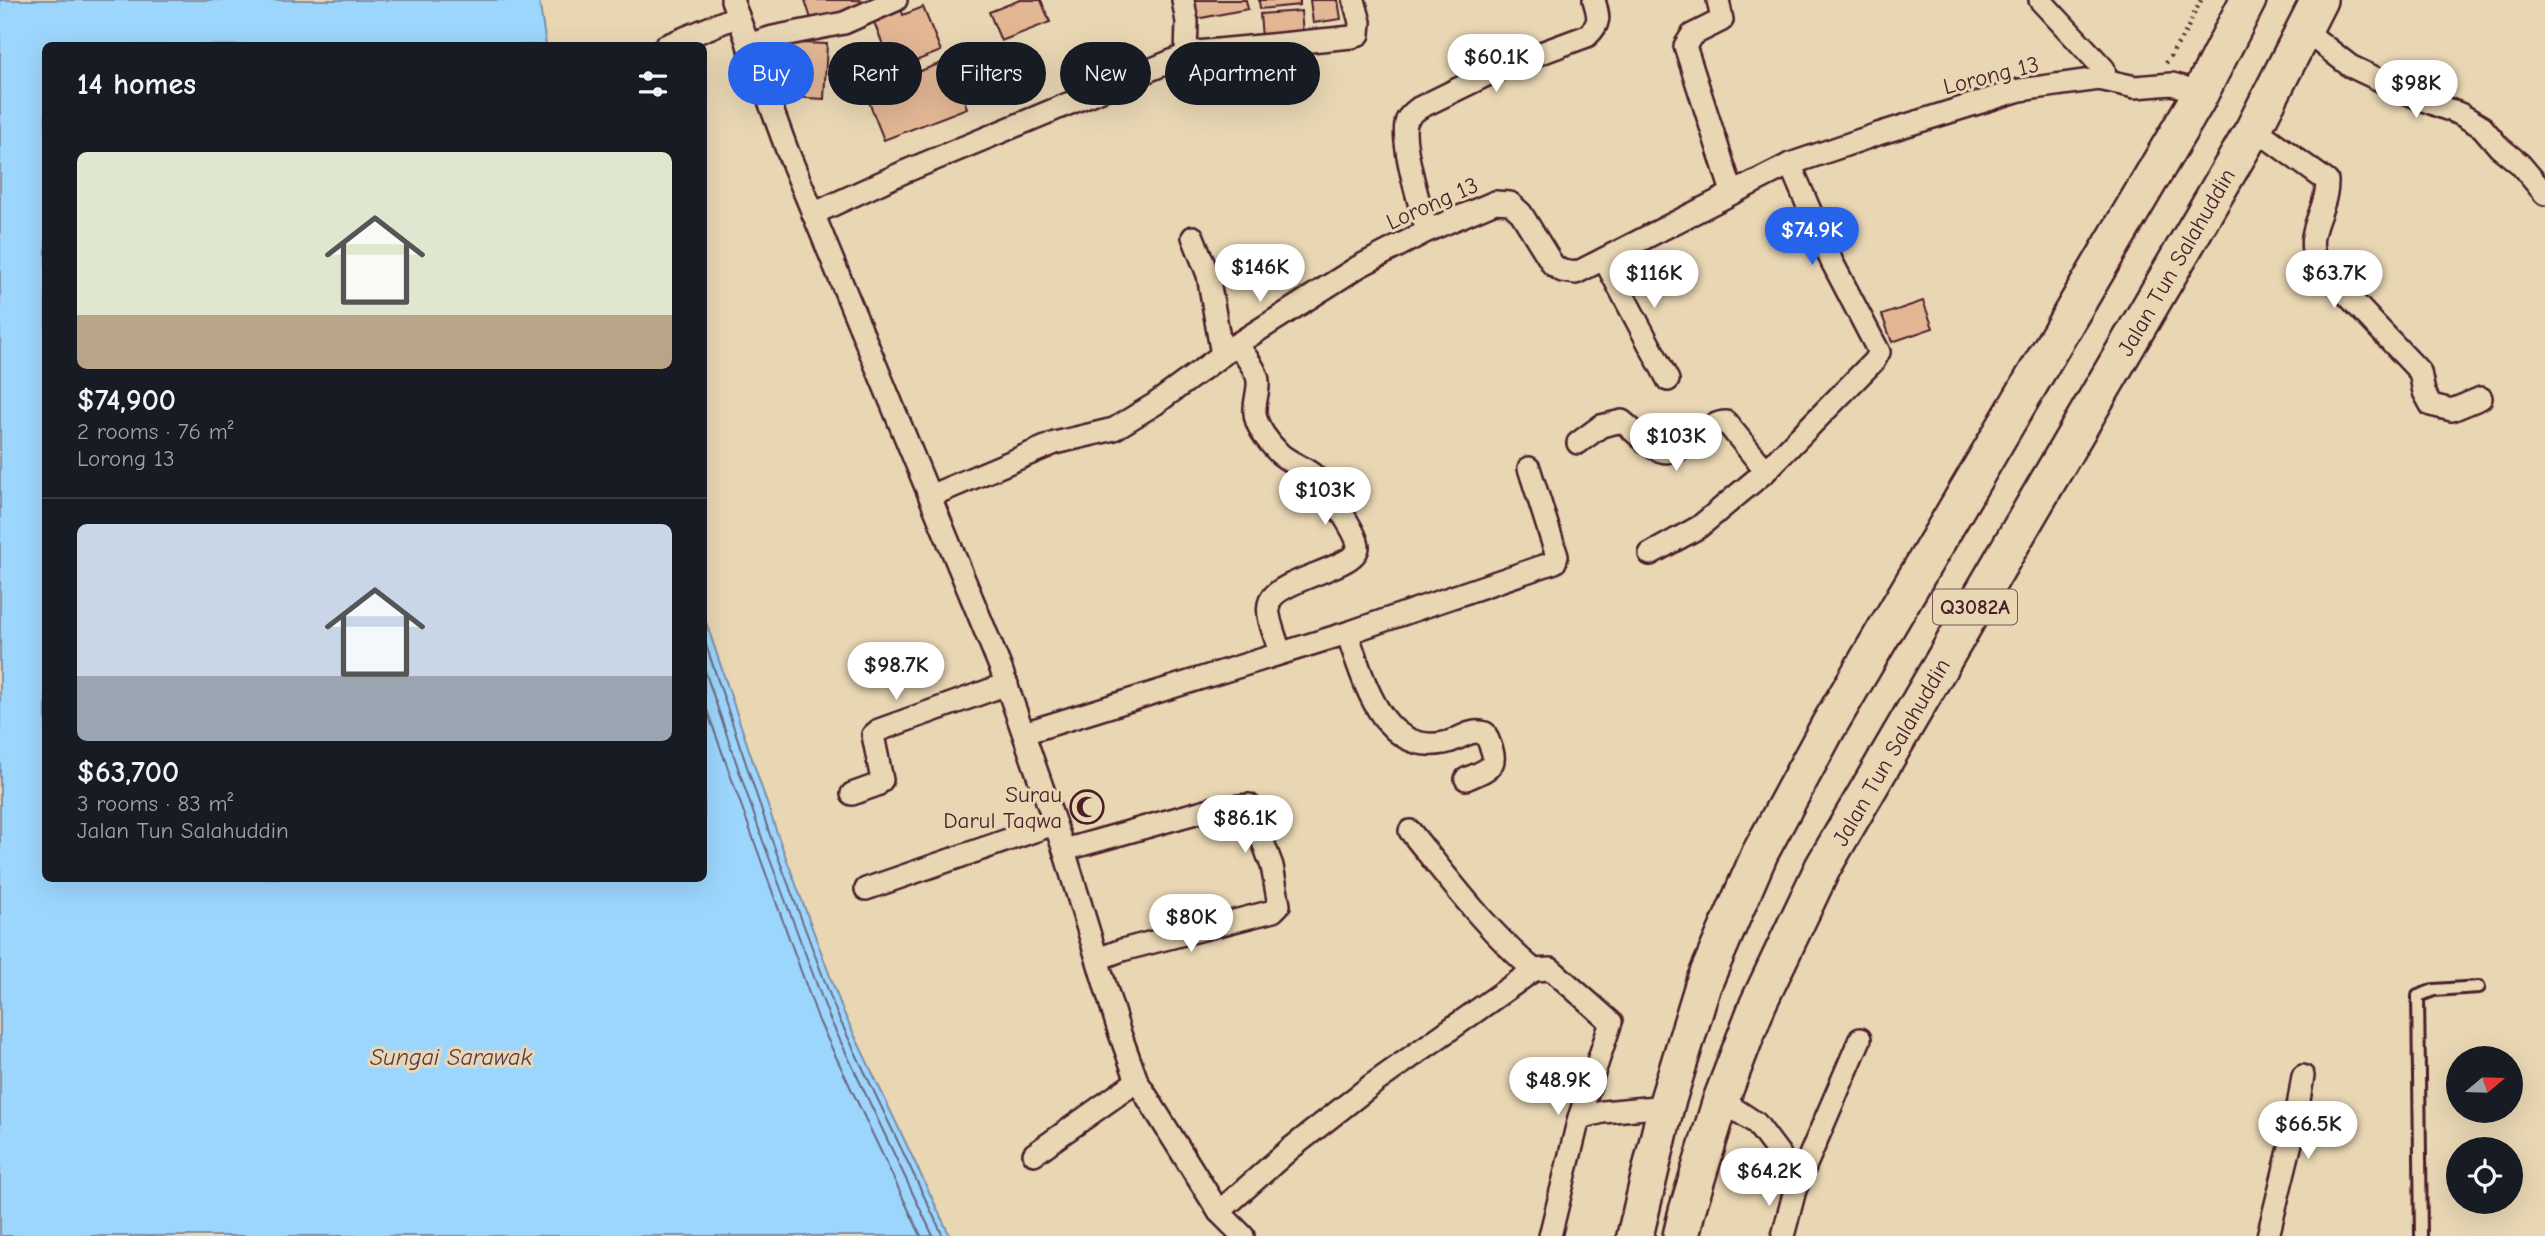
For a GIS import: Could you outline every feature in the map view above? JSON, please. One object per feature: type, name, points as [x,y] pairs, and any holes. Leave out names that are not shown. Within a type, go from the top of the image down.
[{"type":"highway","points":[[1635,1236],[1666,1106],[1703,985],[1760,853],[1828,727],[2197,100],[2248,0]]},
{"type":"highway","name":"Jalan Tun Salahuddin","points":[[1681,1236],[1721,1100],[1758,1004],[1824,867],[2253,128],[2312,15]]},
{"type":"street","points":[[761,42],[844,23],[896,0]]},
{"type":"street","points":[[1182,0],[1187,22],[1186,42]]},
{"type":"street","points":[[1300,42],[1359,34],[1360,22],[1354,0]]},
{"type":"street","points":[[1427,231],[1407,149],[1405,131],[1408,118],[1419,108],[1491,73],[1587,36],[1600,19],[1594,0]]},
{"type":"street","points":[[1718,0],[1722,20],[1692,35],[1685,46],[1732,192]]},
{"type":"street","points":[[2040,0],[2105,69],[2108,81]]},
{"type":"street","points":[[672,42],[735,8],[747,42]]},
{"type":"street","points":[[2312,15],[2350,66],[2418,98],[2460,114],[2482,127],[2499,147],[2520,164],[2545,194]]},
{"type":"street","points":[[813,214],[904,172],[1165,64]]},
{"type":"street","name":"Lorong 13","points":[[930,496],[1055,443],[1114,429],[1156,404],[1230,349],[1357,267],[1427,231],[1495,202],[1510,203],[1521,213],[1553,265],[1562,271],[1576,273],[1790,164],[2020,90],[2108,81],[2151,86],[2172,84],[2183,87],[2197,100]]},
{"type":"street","points":[[770,105],[1007,684],[1065,850],[1119,1031],[1137,1081],[1219,1212],[1243,1236]]},
{"type":"street","points":[[2253,128],[2327,181],[2327,192],[2313,234],[2311,252],[2318,264],[2420,372],[2424,393],[2431,405],[2452,410],[2481,398]]},
{"type":"street","points":[[1650,554],[1699,527],[1766,471],[1874,361],[1879,352],[1832,262],[1790,164]]},
{"type":"street","points":[[1193,237],[1208,275],[1230,349],[1258,379],[1255,414],[1260,429],[1281,454],[1312,475],[1330,495],[1358,547],[1356,554],[1345,561],[1276,591],[1269,602],[1269,614],[1280,653]]},
{"type":"street","points":[[1604,260],[1668,380]]},
{"type":"street","points":[[1578,443],[1601,426],[1622,421],[1648,443],[1668,453],[1679,451],[1710,426],[1726,422],[1766,471]]},
{"type":"street","points":[[1024,733],[1347,633],[1555,562],[1557,556],[1529,468]]},
{"type":"street","points":[[1347,633],[1371,702],[1404,737],[1423,743],[1444,743],[1474,732],[1485,733],[1494,760],[1488,770],[1466,779]]},
{"type":"street","points":[[852,794],[877,785],[882,780],[873,742],[873,735],[879,730],[1007,684]]},
{"type":"street","points":[[1065,850],[1210,809],[1249,805],[1272,866],[1279,905],[1273,911],[1122,950],[1098,959]]},
{"type":"street","points":[[866,890],[1054,824]]},
{"type":"street","points":[[1410,831],[1461,895],[1534,970]]},
{"type":"street","points":[[1219,1212],[1290,1149],[1373,1084],[1534,970],[1551,969],[1611,1022],[1579,1118],[1550,1236]]},
{"type":"street","points":[[1783,1236],[1795,1190],[1860,1039]]},
{"type":"street","points":[[2268,1236],[2294,1130],[2303,1076]]},
{"type":"street","points":[[1034,1154],[1137,1081]]},
{"type":"street","points":[[1721,1100],[1756,1123],[1780,1155],[1795,1190]]},
{"type":"street","points":[[1579,1118],[1603,1112],[1666,1106]]},
{"type":"lane","points":[[2421,1236],[2417,1103],[2418,996],[2434,990],[2479,988]]},
{"type":"path","points":[[2151,86],[2185,33],[2201,0]]},
{"type":"water","name":"Sungai Sarawak","points":[[0,0],[539,0],[546,42],[42,42],[42,882],[707,882],[707,625],[778,836],[843,1011],[950,1236],[0,1236]]},
{"type":"building","points":[[805,0],[860,0],[864,11],[814,28]]},
{"type":"building","points":[[1020,0],[1041,0],[1050,22],[1001,41],[989,12]]},
{"type":"building","points":[[1192,0],[1246,0],[1248,9],[1196,19]]},
{"type":"building","points":[[1259,0],[1300,0],[1300,5],[1260,9]]},
{"type":"building","points":[[1310,0],[1338,0],[1341,19],[1313,23]]},
{"type":"building","points":[[900,5],[903,15],[923,7],[937,42],[936,53],[922,59],[922,42],[882,42],[874,22],[884,18],[882,12]]},
{"type":"building","points":[[1301,11],[1303,34],[1262,38],[1260,14]]},
{"type":"building","points":[[814,44],[827,44],[824,99],[814,98]]},
{"type":"building","points":[[936,65],[936,105],[966,105],[967,108],[884,140],[870,105],[922,105],[922,70]]},
{"type":"building","points":[[1923,301],[1933,328],[1892,342],[1882,315]]},
{"type":"place","name":"Surau Darul Taqwa","points":[[1087,807]]}]
